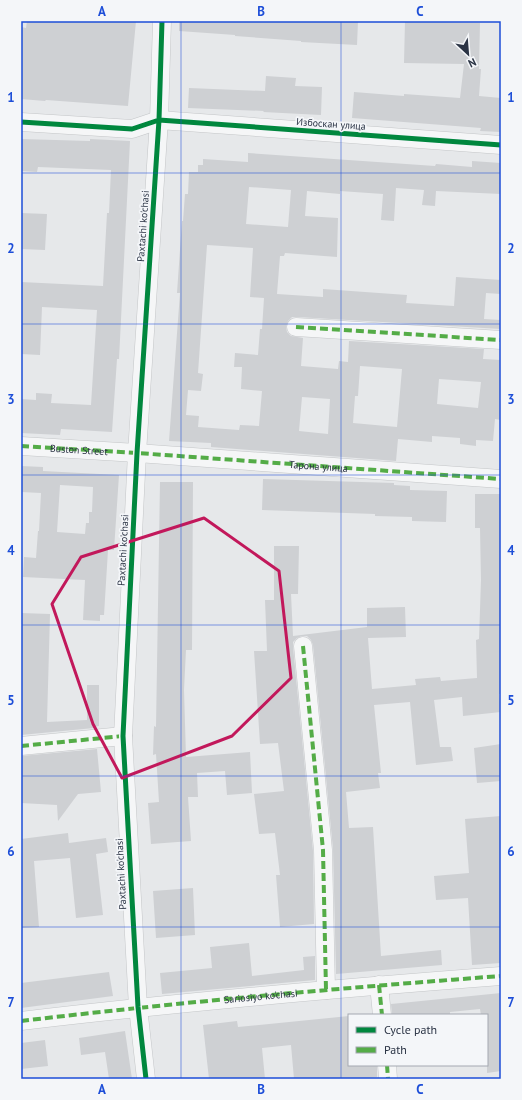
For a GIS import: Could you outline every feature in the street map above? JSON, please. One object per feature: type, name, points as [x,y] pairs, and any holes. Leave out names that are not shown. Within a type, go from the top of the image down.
[{"type":"street","name":"Paxtachi ko'chasi","points":[[146,1079],[138,1007],[123,736],[136,453],[159,120],[162,21]]},
{"type":"street","points":[[21,122],[132,129],[159,120]]},
{"type":"street","name":"Избоскан улица","points":[[159,120],[501,145]]},
{"type":"street","points":[[296,327],[501,340]]},
{"type":"street","name":"Buston Street","points":[[21,446],[136,453]]},
{"type":"street","name":"Тарона улица","points":[[136,453],[501,479]]},
{"type":"street","points":[[303,646],[322,850],[326,990]]},
{"type":"street","points":[[21,746],[123,736]]},
{"type":"street","name":"Sariosiyo ko'chasi","points":[[21,1021],[138,1007],[379,985],[501,976]]},
{"type":"street","points":[[379,985],[382,1014]]},
{"type":"street","points":[[387,1066],[388,1079]]},
{"type":"highlighted area","points":[[204,518],[279,571],[291,678],[232,736],[122,778],[93,724],[52,604],[81,557]]},
{"type":"building","points":[[27,21],[136,21],[128,106],[21,99],[21,27],[26,28]]},
{"type":"building","points":[[179,21],[358,21],[357,45],[301,42],[179,31]]},
{"type":"building","points":[[405,21],[480,23],[479,69],[481,69],[479,96],[501,98],[501,132],[480,131],[481,128],[352,118],[354,92],[460,98],[464,64],[404,63]]},
{"type":"building","points":[[266,76],[296,78],[295,86],[322,87],[321,115],[188,108],[189,88],[265,91]]},
{"type":"building","points":[[21,139],[90,141],[90,139],[130,141],[119,359],[117,359],[112,432],[61,429],[60,435],[21,433],[21,399],[36,400],[36,393],[52,394],[51,403],[91,405],[97,310],[42,307],[40,355],[21,354],[21,282],[103,286],[111,170],[38,167],[37,172],[21,171]]},
{"type":"building","points":[[248,153],[435,166],[436,164],[472,167],[472,161],[501,163],[501,194],[436,191],[435,206],[422,205],[424,190],[396,188],[394,221],[381,220],[383,194],[340,191],[340,194],[307,191],[305,216],[338,218],[337,257],[285,253],[284,256],[280,256],[277,294],[323,297],[323,289],[407,295],[406,303],[454,306],[456,277],[501,280],[501,294],[486,293],[484,319],[501,320],[501,329],[297,317],[292,317],[288,321],[286,327],[287,332],[291,336],[303,338],[301,366],[338,369],[339,361],[348,362],[349,341],[484,349],[483,359],[501,360],[501,420],[495,419],[493,441],[476,440],[476,446],[460,444],[460,438],[432,436],[432,442],[398,439],[396,461],[211,447],[211,443],[169,441],[180,293],[177,293],[182,221],[185,194],[188,194],[189,172],[198,172],[198,165],[203,165],[203,159],[248,162]],"holes":[[[249,187],[291,190],[288,227],[246,224]],[[207,245],[253,248],[250,297],[264,298],[262,329],[260,329],[258,355],[235,353],[234,367],[242,367],[241,389],[262,391],[259,426],[240,425],[239,430],[198,427],[199,416],[186,415],[188,390],[201,391],[203,374],[198,373]],[[360,366],[402,369],[397,427],[353,423],[355,396],[358,396]],[[439,379],[481,382],[478,408],[437,404]],[[302,397],[330,399],[328,434],[299,431]]]},
{"type":"building","points":[[21,213],[47,214],[45,250],[21,249]]},
{"type":"building","points":[[21,466],[43,467],[43,471],[119,475],[114,550],[108,550],[104,615],[100,615],[100,621],[83,620],[85,580],[23,577],[24,557],[36,558],[41,493],[21,492]],"holes":[[[60,485],[93,487],[92,512],[89,512],[89,523],[86,523],[85,534],[57,532]]]},
{"type":"building","points":[[263,479],[394,483],[394,485],[410,486],[410,490],[447,491],[446,522],[412,521],[412,517],[375,516],[375,514],[262,510]]},
{"type":"building","points":[[160,482],[193,482],[192,650],[186,650],[184,690],[186,757],[250,752],[252,793],[227,795],[225,771],[197,773],[198,797],[188,797],[191,841],[151,844],[148,803],[159,802],[156,754],[153,755],[154,726],[156,727]]},
{"type":"building","points":[[475,494],[501,494],[501,694],[499,694],[501,712],[463,716],[462,697],[434,700],[440,747],[451,747],[453,761],[416,765],[410,702],[374,705],[381,773],[378,773],[380,788],[346,792],[349,828],[373,827],[381,956],[441,950],[442,965],[336,974],[333,849],[313,645],[307,636],[297,638],[293,642],[293,647],[313,851],[314,924],[280,927],[276,875],[280,875],[275,833],[259,834],[254,794],[284,791],[278,743],[260,744],[254,651],[267,651],[265,600],[274,600],[274,546],[299,546],[298,594],[291,594],[293,636],[367,627],[367,608],[405,607],[406,637],[368,638],[372,689],[416,685],[415,679],[440,677],[441,681],[477,678],[476,640],[479,639],[481,580],[480,528],[475,528]]},
{"type":"building","points":[[21,613],[50,614],[47,722],[87,720],[87,685],[99,685],[99,726],[94,728],[21,735]]},
{"type":"building","points":[[501,744],[501,781],[477,783],[474,748]]},
{"type":"building","points":[[97,749],[101,792],[78,794],[58,821],[57,805],[21,803],[21,756]]},
{"type":"building","points":[[501,816],[501,963],[472,965],[468,898],[436,900],[434,876],[469,873],[465,819]]},
{"type":"building","points":[[68,833],[69,843],[106,838],[108,852],[96,854],[103,915],[76,918],[70,858],[34,861],[39,927],[21,928],[21,839]]},
{"type":"building","points":[[193,888],[195,935],[156,938],[153,891]]},
{"type":"building","points":[[249,943],[252,976],[304,970],[303,957],[315,956],[315,980],[162,994],[160,973],[212,968],[210,947]]},
{"type":"building","points":[[109,972],[113,996],[21,1008],[21,983]]},
{"type":"building","points":[[501,993],[501,1071],[487,1073],[488,1014],[481,1014],[480,1009],[450,1012],[450,1014],[392,1014],[391,1004]]},
{"type":"building","points":[[348,1016],[348,1066],[377,1066],[377,1077],[361,1079],[294,1079],[291,1045],[262,1048],[265,1079],[209,1079],[203,1025],[237,1021],[238,1027]]},
{"type":"building","points":[[125,1031],[132,1079],[109,1079],[105,1052],[81,1055],[79,1038]]},
{"type":"building","points":[[45,1040],[48,1066],[21,1069],[21,1043]]},
{"type":"marked path","points":[[296,327],[501,340]]},
{"type":"marked path","points":[[21,446],[501,479]]},
{"type":"marked path","points":[[303,646],[323,850],[326,990]]},
{"type":"marked path","points":[[21,746],[123,736]]},
{"type":"marked path","points":[[21,1021],[261,996],[501,976]]},
{"type":"marked path","points":[[379,985],[382,1014]]},
{"type":"marked path","points":[[387,1066],[388,1079]]},
{"type":"cycle path","points":[[146,1079],[138,1007],[123,736],[137,453],[159,120],[162,21]]},
{"type":"cycle path","points":[[21,122],[132,129],[159,120],[501,145]]}]
